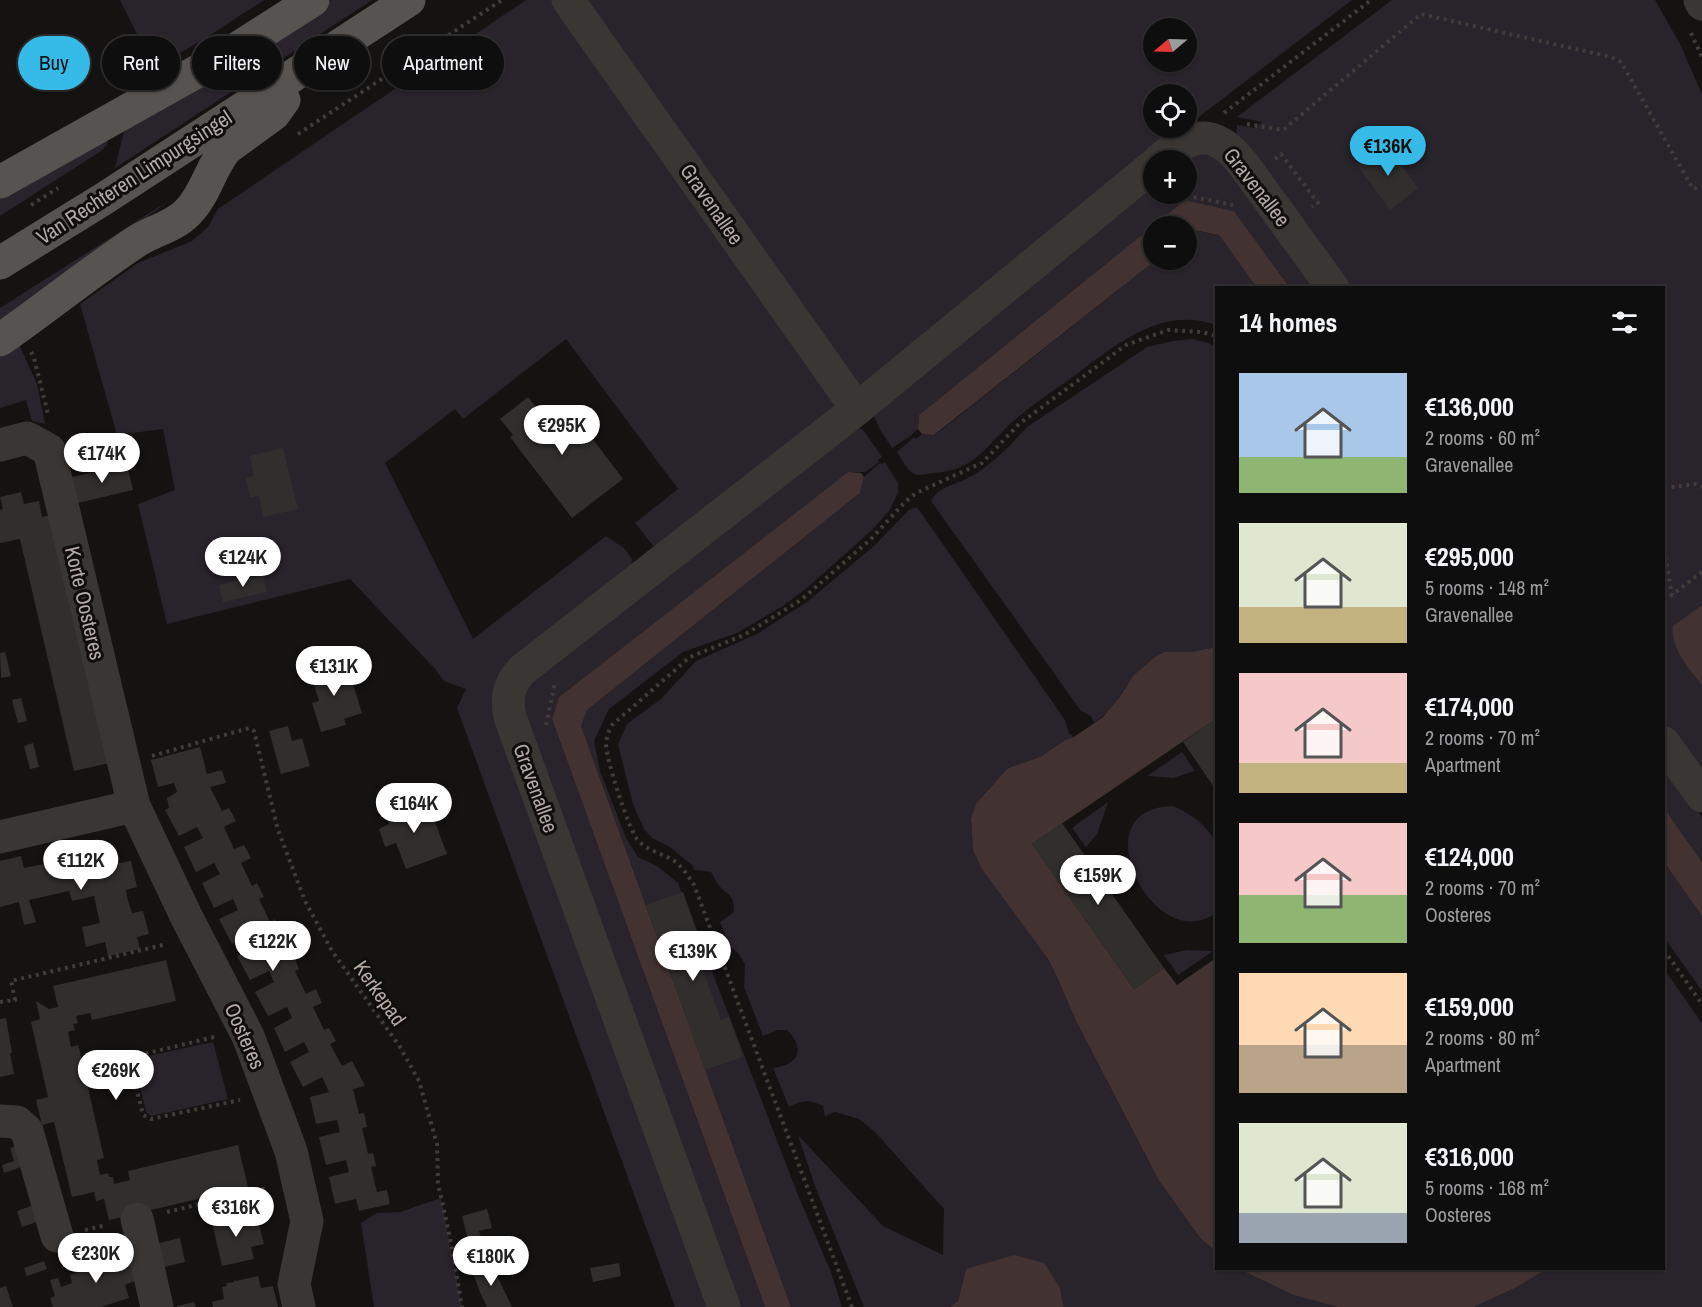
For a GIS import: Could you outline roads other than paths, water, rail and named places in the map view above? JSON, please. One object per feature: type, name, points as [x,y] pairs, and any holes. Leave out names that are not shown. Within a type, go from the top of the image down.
[{"type":"main road","points":[[0,182],[230,53],[313,0]]},
{"type":"main road","name":"Van Rechteren Limpurgsingel","points":[[354,36],[409,0]]},
{"type":"main road","name":"Van Rechteren Limpurgsingel","points":[[0,263],[105,198],[294,75]]},
{"type":"main road","name":"Van Rechteren Limpurgsingel","points":[[8,334],[140,240],[170,226],[185,215],[195,205],[220,156],[233,142],[278,110],[294,80]]},
{"type":"street","name":"Gravenallee","points":[[568,0],[857,409]]},
{"type":"street","name":"Gravenallee","points":[[1174,150],[1206,137],[1223,143],[1232,150],[1332,286]]},
{"type":"street","name":"Gravenallee","points":[[724,1307],[510,717],[509,688],[522,670],[857,409],[1143,174]]},
{"type":"street","name":"Korte Oosteres","points":[[0,445],[27,438],[49,450],[134,806]]},
{"type":"street","points":[[1665,744],[1702,796]]},
{"type":"street","points":[[0,837],[134,806]]},
{"type":"street","name":"Oosteres","points":[[134,806],[244,1029],[291,1151],[307,1221],[294,1284],[299,1307]]},
{"type":"street","points":[[0,1121],[17,1122],[27,1131],[57,1236]]},
{"type":"street","points":[[137,1219],[157,1307]]}]
